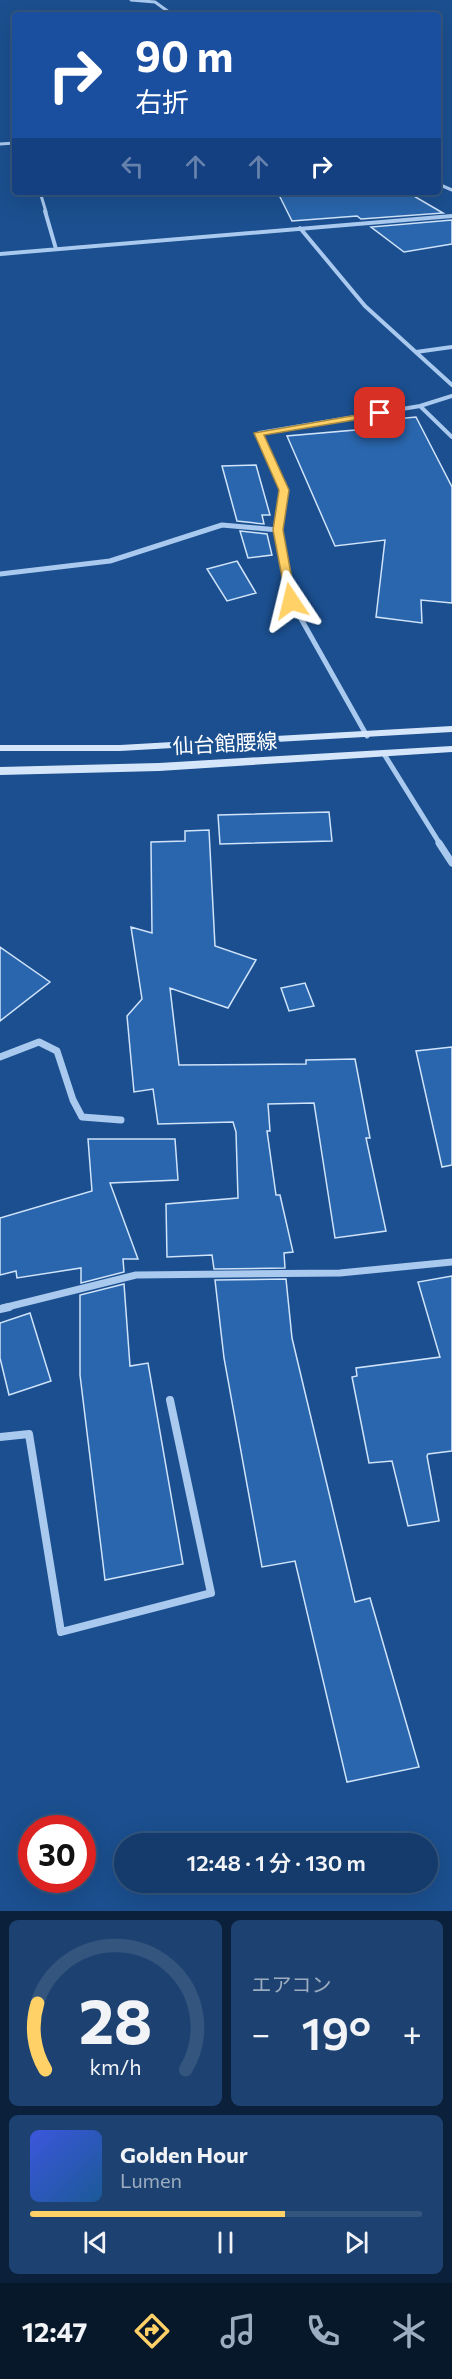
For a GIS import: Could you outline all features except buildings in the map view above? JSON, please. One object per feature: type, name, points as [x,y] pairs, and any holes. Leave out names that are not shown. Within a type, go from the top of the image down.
[{"type":"main road","name":"仙台館腰線","points":[[0,748],[120,748],[367,736],[452,729]]},
{"type":"main road","name":"仙台館腰線","points":[[0,771],[171,767],[452,749]]},
{"type":"street","points":[[131,0],[155,1],[169,12]]},
{"type":"street","points":[[41,195],[56,249]]},
{"type":"street","points":[[0,254],[452,216]]},
{"type":"street","points":[[300,228],[316,244],[365,306],[452,385]]},
{"type":"street","points":[[416,352],[452,347]]},
{"type":"street","points":[[367,736],[291,601],[278,530],[284,490],[259,433],[420,406],[452,396]]},
{"type":"street","points":[[420,406],[452,437]]},
{"type":"street","points":[[0,574],[110,561],[222,525],[278,530]]},
{"type":"street","points":[[384,754],[452,863]]},
{"type":"street","points":[[0,1056],[39,1042],[57,1051],[73,1100],[82,1117],[121,1120]]},
{"type":"street","points":[[0,1309],[136,1275],[340,1274],[452,1262]]},
{"type":"street","points":[[0,1437],[29,1434],[62,1632],[211,1593],[170,1400]]},
{"type":"route","points":[[291,601],[278,530],[284,490],[259,433],[380,413]]}]
